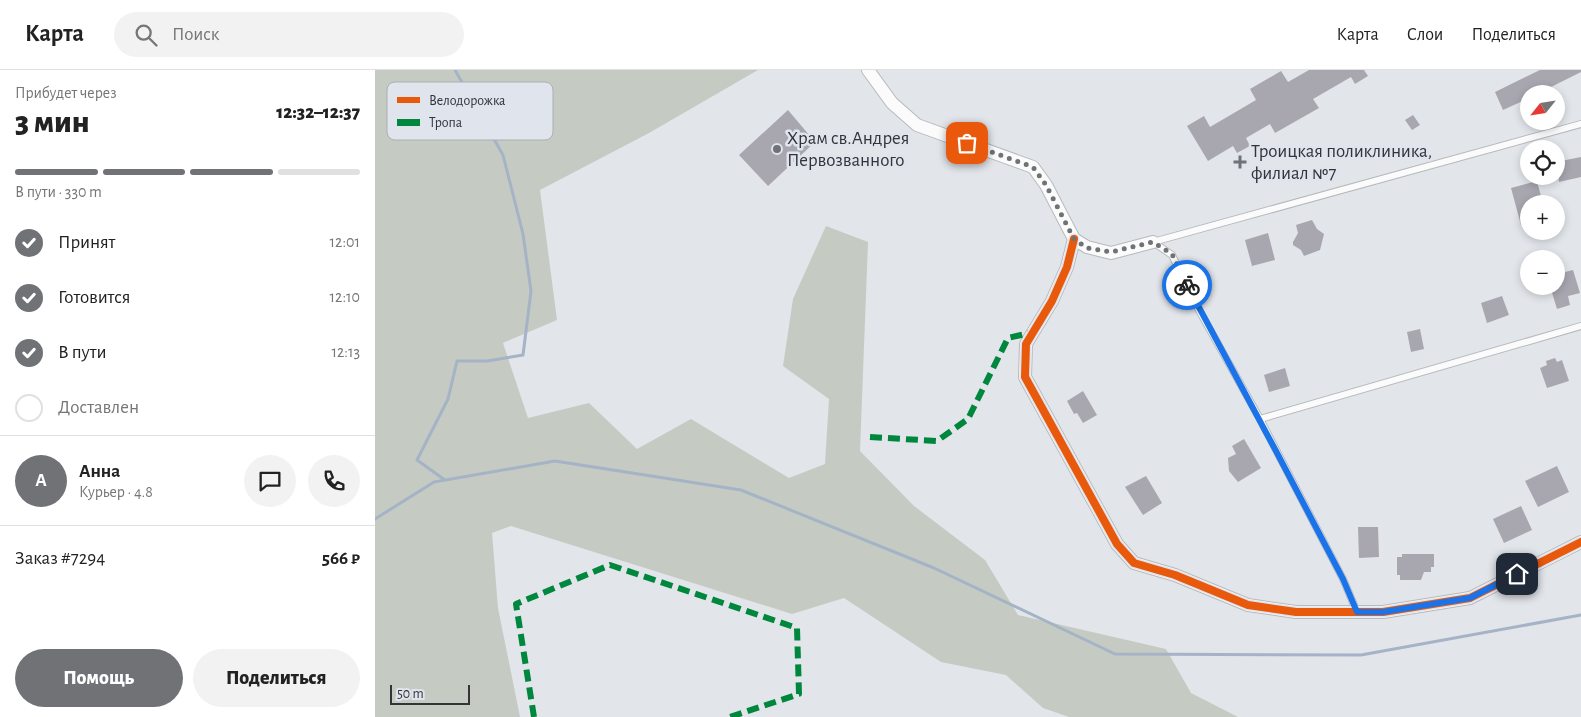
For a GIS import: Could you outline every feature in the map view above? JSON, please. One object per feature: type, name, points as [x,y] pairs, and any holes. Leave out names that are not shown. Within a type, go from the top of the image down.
[{"type":"street","points":[[868,70],[892,103],[917,125],[1033,167],[1046,185],[1074,239],[1087,248],[1111,252],[1153,242]]},
{"type":"street","points":[[1074,239],[1067,267],[1052,301],[1026,344],[1025,377],[1117,544],[1133,563],[1175,575],[1248,604],[1296,612],[1383,612],[1470,598],[1581,542]]},
{"type":"lane","points":[[1153,242],[1581,124]]},
{"type":"lane","points":[[1153,242],[1172,254],[1195,303],[1260,419],[1343,579],[1357,612]]},
{"type":"lane","points":[[1260,419],[1581,326]]},
{"type":"shaded area","points":[[375,70],[758,70],[649,133],[540,190],[557,320],[503,343],[528,418],[589,403],[637,449],[691,419],[789,478],[825,464],[829,399],[783,366],[793,299],[826,226],[868,242],[860,451],[914,506],[985,560],[1018,615],[1166,649],[1191,693],[1238,717],[1069,717],[1043,708],[1006,675],[941,662],[844,598],[792,614],[511,526],[492,533],[498,608],[520,717],[375,717]]},
{"type":"building","points":[[1309,70],[1364,70],[1368,76],[1355,84],[1351,77],[1313,99],[1319,108],[1275,133],[1270,124],[1246,138],[1250,146],[1237,153],[1233,146],[1208,161],[1187,126],[1204,116],[1210,127],[1256,100],[1250,89],[1281,71],[1288,82]]},
{"type":"building","points":[[1540,70],[1581,70],[1581,72],[1555,85],[1520,85],[1520,102],[1503,110],[1495,92]]},
{"type":"building","name":"Храм св.Андрея Первозванного","points":[[788,110],[815,142],[768,186],[739,155]]},
{"type":"building","points":[[1413,115],[1420,125],[1412,130],[1405,120]]},
{"type":"building","points":[[1581,157],[1581,177],[1565,181],[1565,160]]},
{"type":"building","points":[[1522,185],[1538,185],[1541,195],[1520,195],[1520,221],[1511,188]]},
{"type":"building","points":[[1312,220],[1317,229],[1324,234],[1320,250],[1304,256],[1301,250],[1293,245],[1298,233],[1296,225]]},
{"type":"building","points":[[1268,233],[1275,260],[1252,266],[1245,240]]},
{"type":"building","points":[[1573,270],[1580,293],[1568,296],[1570,305],[1557,309],[1553,295],[1565,295],[1565,272]]},
{"type":"building","points":[[1502,296],[1509,315],[1487,323],[1481,303]]},
{"type":"building","points":[[1420,329],[1424,349],[1411,352],[1407,332]]},
{"type":"building","points":[[1555,358],[1557,362],[1562,360],[1569,381],[1547,388],[1540,368],[1547,365],[1546,361]]},
{"type":"building","points":[[1285,368],[1290,386],[1269,392],[1264,375]]},
{"type":"building","points":[[1083,391],[1097,415],[1083,423],[1077,413],[1074,414],[1067,401]]},
{"type":"building","points":[[1244,439],[1261,468],[1238,482],[1229,471],[1228,458],[1236,454],[1232,446]]},
{"type":"building","points":[[1557,466],[1569,492],[1538,507],[1525,481]]},
{"type":"building","points":[[1146,476],[1162,503],[1143,515],[1125,487]]},
{"type":"building","points":[[1521,506],[1532,530],[1504,543],[1493,519]]},
{"type":"building","points":[[1358,527],[1378,527],[1379,557],[1359,558]]},
{"type":"building","points":[[1402,554],[1434,554],[1434,567],[1431,567],[1431,572],[1424,572],[1421,580],[1400,580],[1400,575],[1397,575],[1397,557],[1402,557]]},
{"type":"waterway","points":[[455,70],[462,82]]},
{"type":"waterway","points":[[445,480],[417,460],[448,399],[457,361],[487,361],[523,355],[531,291],[523,234],[503,155],[495,140]]},
{"type":"waterway","points":[[375,519],[434,482],[555,461],[741,490],[934,568],[1115,654],[1361,655],[1581,615]]},
{"type":"marked path","points":[[870,437],[937,441],[968,419],[1008,338],[1034,332]]},
{"type":"marked path","points":[[534,717],[516,604],[610,565],[797,628],[799,694],[730,717]]},
{"type":"cycle path","points":[[1074,239],[1067,267],[1052,301],[1026,344],[1025,377],[1117,544],[1134,563],[1175,575],[1248,605],[1296,612],[1383,612],[1470,598],[1581,542]]},
{"type":"way so far","points":[[967,143],[1033,167],[1046,185],[1074,239],[1087,248],[1111,252],[1153,242],[1172,254],[1187,285]]},
{"type":"place","name":"Храм св.Андрея Первозванного","points":[[777,149]]},
{"type":"place","name":"Троицкая поликлиника, филиал №7","points":[[1240,162]]},
{"type":"route","points":[[1187,285],[1195,303],[1251,402],[1343,579],[1357,612],[1383,612],[1470,598],[1517,574]]}]
